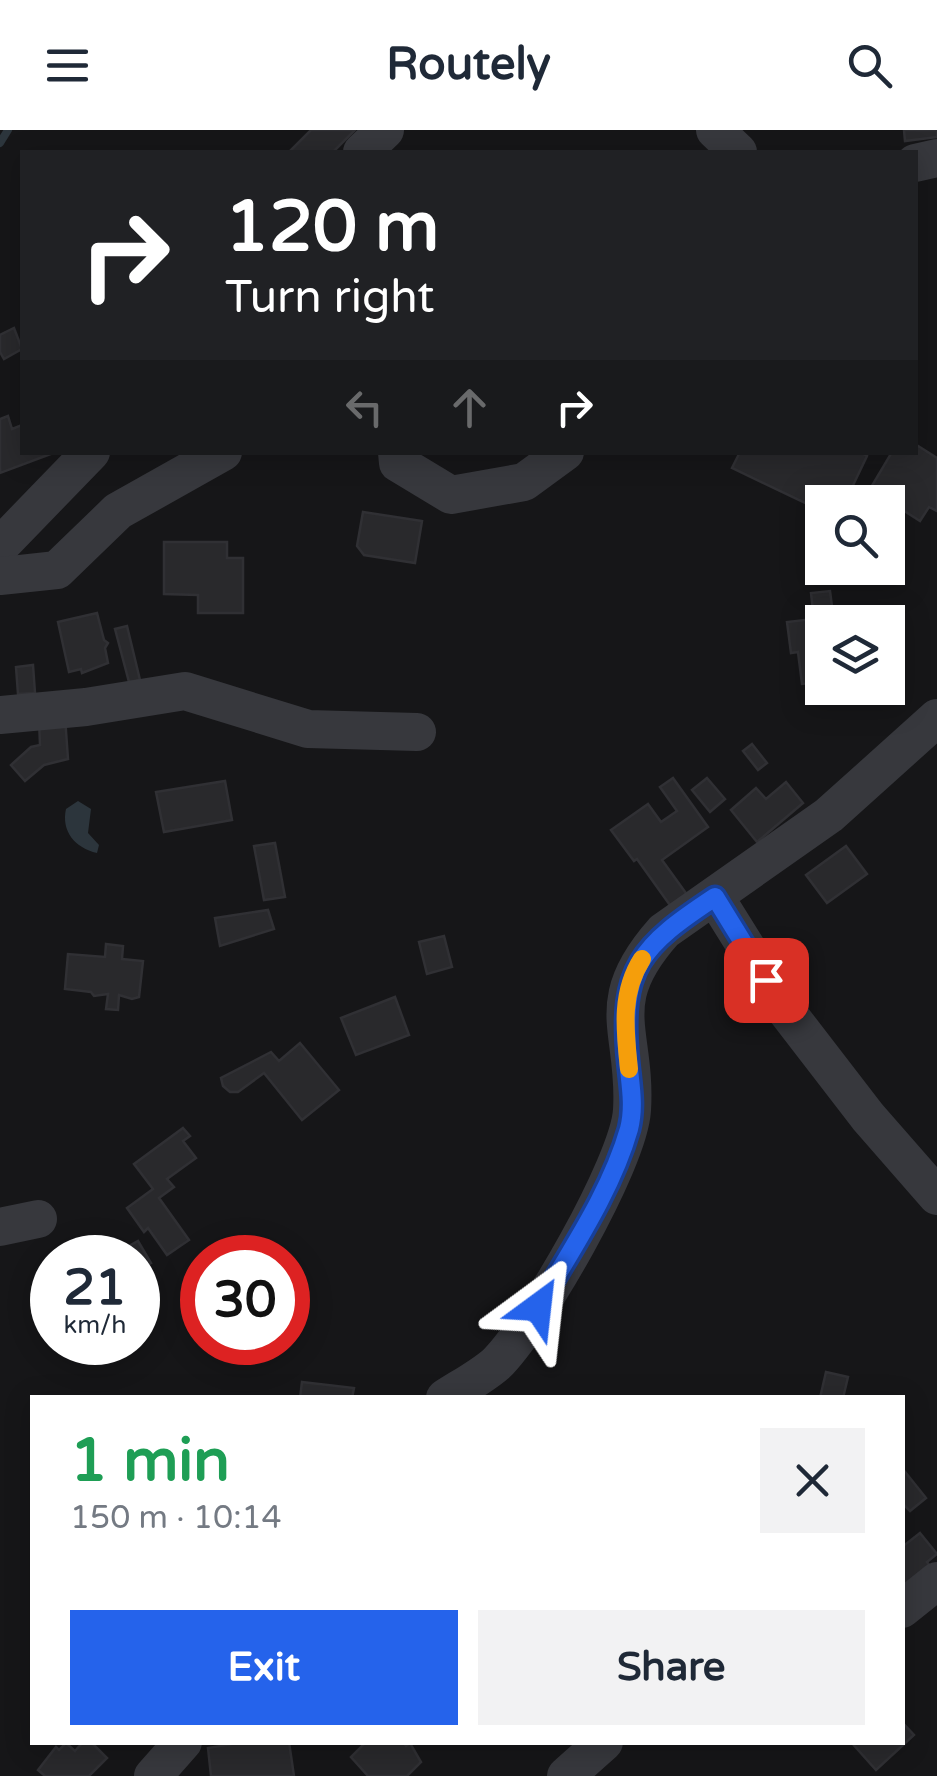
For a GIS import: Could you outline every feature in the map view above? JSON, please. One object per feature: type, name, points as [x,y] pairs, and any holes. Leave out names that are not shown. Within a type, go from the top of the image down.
[{"type":"street","points":[[364,150],[385,130]]},
{"type":"street","points":[[715,130],[736,150]]},
{"type":"street","points":[[0,546],[88,455]]},
{"type":"street","points":[[0,576],[57,570],[118,511],[218,455]]},
{"type":"street","points":[[397,455],[398,464],[451,495],[524,482],[561,455]]},
{"type":"street","points":[[0,715],[86,707],[186,690],[308,730],[417,732]]},
{"type":"street","points":[[450,1395],[494,1366],[520,1338],[583,1230],[621,1153],[632,1108],[625,1008],[635,970],[664,931],[829,815],[937,718]]},
{"type":"street","points":[[715,897],[784,1008],[868,1118],[937,1196]]},
{"type":"street","points":[[0,1227],[38,1219]]},
{"type":"street","points":[[905,1608],[937,1581]]},
{"type":"street","points":[[152,1776],[180,1745]]},
{"type":"street","points":[[566,1776],[601,1745]]},
{"type":"shaded area","points":[[78,801],[91,809],[88,833],[99,845],[97,853],[76,843],[68,831],[66,809]]},
{"type":"building","points":[[311,130],[355,130],[335,150],[291,150]]},
{"type":"building","points":[[904,130],[937,130],[937,137],[905,141]]},
{"type":"building","points":[[14,328],[20,350],[4,359],[0,335]]},
{"type":"building","points":[[8,416],[12,429],[20,426],[20,455],[48,455],[0,473],[0,419]]},
{"type":"building","points":[[918,446],[937,458],[937,511],[929,507],[920,521],[905,511],[905,485],[872,485],[890,455],[918,455]]},
{"type":"building","points":[[738,455],[867,456],[853,485],[805,485],[805,503],[732,468]]},
{"type":"building","points":[[363,512],[422,521],[415,563],[364,555],[357,546]]},
{"type":"building","points":[[164,542],[227,542],[227,558],[243,558],[243,613],[198,613],[198,595],[164,594]]},
{"type":"building","points":[[830,591],[832,605],[812,605],[811,593]]},
{"type":"building","points":[[97,613],[108,643],[108,663],[82,673],[81,669],[69,672],[58,622]]},
{"type":"building","points":[[805,620],[805,684],[798,652],[791,653],[787,622]]},
{"type":"building","points":[[127,626],[140,680],[129,682],[115,629]]},
{"type":"building","points":[[33,665],[35,693],[18,694],[16,667]]},
{"type":"building","points":[[65,717],[68,759],[44,765],[25,781],[11,765],[31,747],[40,745],[39,719]]},
{"type":"building","points":[[752,744],[767,763],[758,770],[743,751]]},
{"type":"building","points":[[673,778],[708,827],[662,860],[688,896],[672,908],[611,830],[648,804],[661,822],[677,811],[660,787]]},
{"type":"building","points":[[707,778],[725,799],[710,812],[692,790]]},
{"type":"building","points":[[225,781],[232,820],[164,832],[156,792]]},
{"type":"building","points":[[786,782],[803,803],[757,842],[731,810],[756,788],[766,799]]},
{"type":"building","points":[[275,843],[285,897],[264,900],[254,846]]},
{"type":"building","points":[[846,846],[867,874],[827,903],[806,875]]},
{"type":"building","points":[[268,910],[274,929],[220,946],[215,918]]},
{"type":"building","points":[[444,936],[452,967],[427,974],[419,942]]},
{"type":"building","points":[[106,944],[123,946],[122,959],[143,961],[139,997],[119,995],[118,1010],[106,1009],[108,994],[94,996],[91,992],[65,989],[68,954],[105,957]]},
{"type":"building","points":[[395,997],[409,1035],[356,1055],[341,1018]]},
{"type":"building","points":[[300,1043],[339,1090],[302,1120],[264,1073],[238,1092],[223,1086],[221,1078],[271,1052],[279,1061]]},
{"type":"building","points":[[183,1128],[190,1136],[183,1141],[196,1158],[167,1179],[174,1187],[159,1198],[185,1235],[180,1235],[180,1246],[167,1255],[160,1245],[160,1235],[153,1235],[148,1228],[144,1232],[127,1208],[153,1189],[134,1164]]},
{"type":"building","points":[[826,1372],[848,1377],[844,1395],[821,1395]]},
{"type":"building","points":[[302,1382],[354,1388],[353,1395],[300,1395]]},
{"type":"building","points":[[905,1472],[926,1498],[910,1511],[905,1506]]},
{"type":"building","points":[[920,1533],[937,1554],[927,1562],[930,1566],[905,1587],[905,1545]]},
{"type":"building","points":[[905,1725],[914,1735],[905,1743]]},
{"type":"building","points":[[68,1745],[75,1751],[80,1745],[94,1745],[107,1758],[89,1776],[45,1776],[38,1770],[56,1747],[59,1750]]},
{"type":"building","points":[[289,1745],[294,1776],[211,1776],[208,1748]]},
{"type":"building","points":[[363,1745],[411,1745],[421,1762],[407,1776],[368,1776],[351,1757]]},
{"type":"building","points":[[854,1745],[903,1745],[876,1770]]},
{"type":"waterway","points":[[0,143],[8,130]]},
{"type":"slow traffic","points":[[629,1069],[625,1008],[628,987],[642,959]]},
{"type":"route","points":[[538,1307],[605,1188],[630,1124],[625,1008],[628,987],[648,949],[664,931],[715,897],[766,980]]}]
